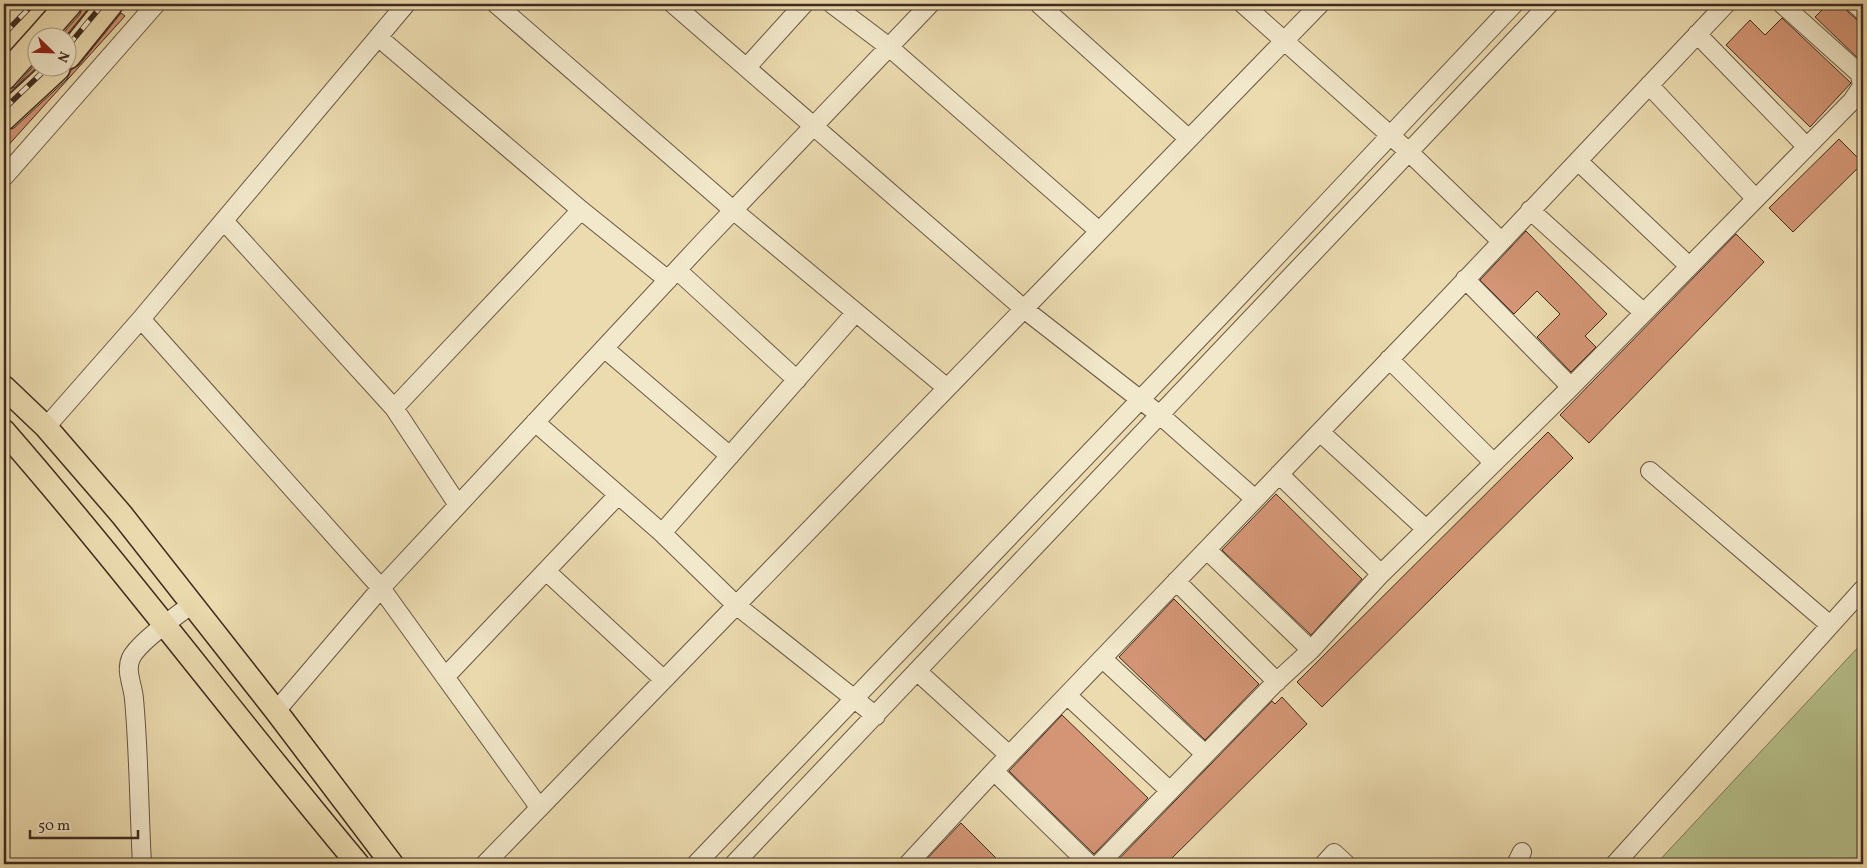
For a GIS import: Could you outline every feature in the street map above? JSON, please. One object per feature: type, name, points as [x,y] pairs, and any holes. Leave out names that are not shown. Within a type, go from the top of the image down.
[{"type":"highway","points":[[47,28],[69,4]]},
{"type":"highway","points":[[78,44],[110,4]]},
{"type":"highway","points":[[4,77],[28,49]]},
{"type":"highway","points":[[4,117],[46,78]]},
{"type":"main road","points":[[4,387],[46,427],[122,515],[276,711],[392,864]]},
{"type":"main road","points":[[4,431],[82,521],[274,764],[358,864]]},
{"type":"street","points":[[4,177],[156,4]]},
{"type":"street","points":[[46,427],[142,319],[406,4]]},
{"type":"street","points":[[496,4],[734,210],[947,388]]},
{"type":"street","points":[[673,4],[1024,309],[1160,415],[1255,499]]},
{"type":"street","points":[[747,67],[804,4]]},
{"type":"street","points":[[832,4],[889,47],[1099,231]]},
{"type":"street","points":[[276,711],[381,588],[672,275],[930,4]]},
{"type":"street","points":[[1039,4],[1189,139]]},
{"type":"street","points":[[1243,4],[1410,152],[1501,241]]},
{"type":"street","points":[[485,864],[1320,4]]},
{"type":"street","points":[[696,864],[1140,401],[1514,4]]},
{"type":"street","points":[[734,864],[1549,4]]},
{"type":"street","points":[[908,864],[994,771],[1320,432],[1726,4]]},
{"type":"street","points":[[1098,864],[1277,682],[1312,650],[1381,574],[1644,314],[1755,198],[1852,101],[1863,86],[1863,80],[1854,67],[1782,4]]},
{"type":"street","points":[[1697,34],[1806,146]]},
{"type":"street","points":[[378,37],[581,210],[672,275],[797,380]]},
{"type":"street","points":[[1648,86],[1755,198]]},
{"type":"street","points":[[1578,160],[1689,266]]},
{"type":"street","points":[[394,408],[581,210]]},
{"type":"street","points":[[1530,210],[1644,314]]},
{"type":"street","points":[[224,221],[394,408],[458,505]]},
{"type":"street","points":[[1465,279],[1571,386]]},
{"type":"street","points":[[662,533],[856,312]]},
{"type":"street","points":[[142,319],[381,588],[539,807]]},
{"type":"street","points":[[604,348],[730,456]]},
{"type":"street","points":[[1388,359],[1494,463]]},
{"type":"street","points":[[535,422],[662,533],[736,605],[876,716]]},
{"type":"street","points":[[1320,432],[1426,529]]},
{"type":"street","points":[[1650,471],[1830,625]]},
{"type":"street","points":[[1279,474],[1381,574]]},
{"type":"street","points":[[445,677],[618,495]]},
{"type":"street","points":[[1207,550],[1312,650]]},
{"type":"street","points":[[546,571],[663,680]]},
{"type":"street","points":[[1176,581],[1277,682]]},
{"type":"street","points":[[1614,864],[1863,589]]},
{"type":"street","points":[[142,864],[136,724],[134,696],[128,666],[133,655],[165,624],[191,604]]},
{"type":"street","points":[[1103,659],[1205,754]]},
{"type":"street","points":[[918,672],[1010,756]]},
{"type":"street","points":[[1068,696],[1169,790]]},
{"type":"street","points":[[994,771],[1089,864]]},
{"type":"street","points":[[1324,864],[1334,853],[1346,864]]},
{"type":"green space","points":[[1863,642],[1863,864],[1656,864]]},
{"type":"building","points":[[83,4],[92,4],[72,28],[68,28],[80,14]]},
{"type":"building","points":[[1828,4],[1845,4],[1848,12],[1856,19],[1863,21],[1863,63],[1815,17]]},
{"type":"building","points":[[121,13],[125,16],[78,68]]},
{"type":"building","points":[[1782,18],[1851,83],[1810,127],[1726,45],[1750,20],[1765,35]]},
{"type":"building","points":[[28,72],[28,75],[4,98],[4,91],[15,87]]},
{"type":"building","points":[[69,78],[4,150],[4,131],[14,128]]},
{"type":"building","points":[[1839,139],[1863,163],[1793,232],[1769,208]]},
{"type":"building","points":[[1526,231],[1607,314],[1585,336],[1596,347],[1571,372],[1537,337],[1560,314],[1537,291],[1514,314],[1480,280]]},
{"type":"building","points":[[1736,234],[1764,262],[1589,443],[1560,415]]},
{"type":"building","points":[[1548,432],[1573,458],[1322,707],[1297,682]]},
{"type":"building","points":[[1276,494],[1362,579],[1311,635],[1222,550]]},
{"type":"building","points":[[1174,599],[1259,684],[1205,740],[1119,657]]},
{"type":"building","points":[[1282,697],[1307,724],[1166,864],[1114,864],[1272,701],[1275,704]]},
{"type":"building","points":[[1062,715],[1148,798],[1094,854],[1009,771]]},
{"type":"building","points":[[961,823],[1002,864],[922,864]]},
{"type":"railway","points":[[4,34],[33,4]]},
{"type":"railway","points":[[78,34],[103,4]]},
{"type":"railway","points":[[4,109],[37,78]]}]
